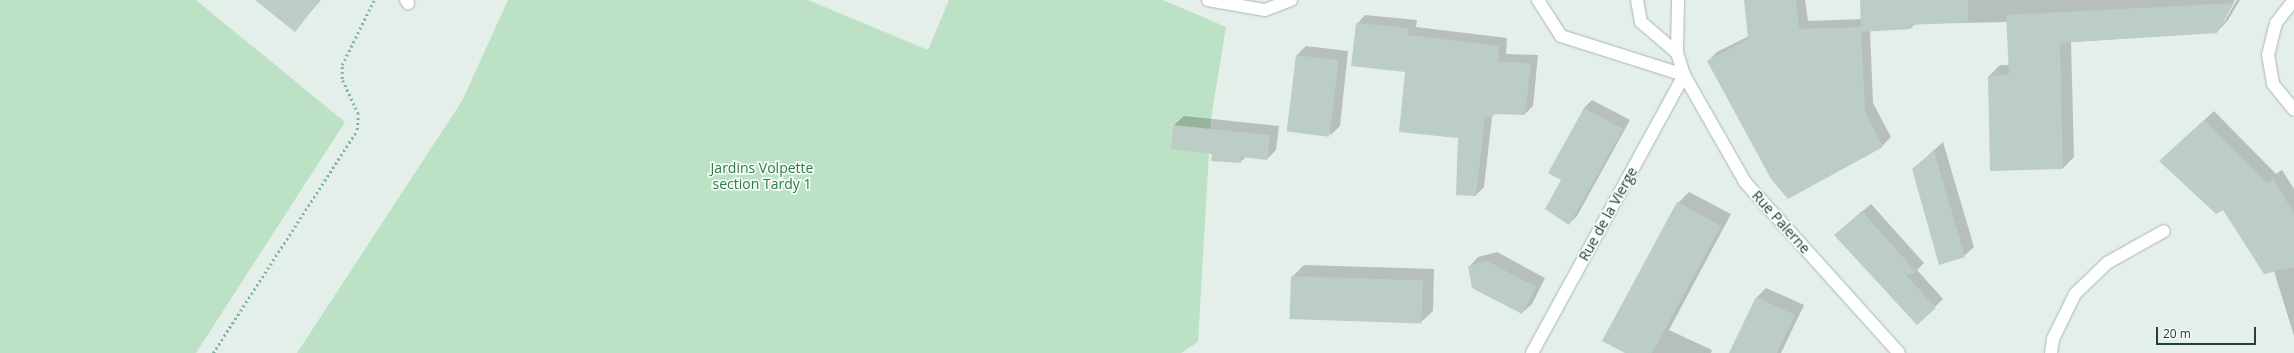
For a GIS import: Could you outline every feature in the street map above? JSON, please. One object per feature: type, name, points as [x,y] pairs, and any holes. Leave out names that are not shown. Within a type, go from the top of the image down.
[{"type":"street","points":[[1208,0],[1265,10],[1291,0]]},
{"type":"street","points":[[1538,0],[1561,36],[1684,75]]},
{"type":"street","points":[[1637,0],[1640,22],[1677,54]]},
{"type":"street","points":[[1677,54],[1678,0]]},
{"type":"street","points":[[2294,0],[2276,23],[2268,56],[2273,84],[2294,110]]},
{"type":"street","name":"Rue Palerne","points":[[1677,54],[1684,75],[1744,182],[1899,353]]},
{"type":"street","name":"Rue de la Vierge","points":[[1532,353],[1684,75]]},
{"type":"street","points":[[2051,353],[2053,339],[2075,294],[2107,263],[2164,231]]},
{"type":"path","points":[[213,353],[357,130],[358,114],[342,79],[342,65],[374,0]]},
{"type":"green space","points":[[0,0],[196,0],[345,122],[196,353],[0,353]]},
{"type":"green space","name":"Jardins Volpette section Tardy 1","points":[[508,0],[808,0],[928,50],[949,0],[1163,0],[1226,27],[1211,119],[1198,342],[1181,353],[297,353],[462,101]]},
{"type":"building","points":[[255,0],[320,0],[295,32]]},
{"type":"building","points":[[1744,0],[1796,0],[1799,29],[1861,27],[1865,112],[1883,147],[1788,199],[1771,179],[1707,61],[1748,39]]},
{"type":"building","points":[[1860,0],[1968,0],[1968,22],[1910,25],[1911,29],[1861,32]]},
{"type":"building","points":[[2234,3],[2217,33],[2060,43],[2063,169],[1990,171],[1988,76],[2009,75],[2006,15]]},
{"type":"building","points":[[1356,23],[1409,28],[1408,35],[1499,46],[1498,62],[1531,63],[1525,115],[1493,114],[1492,118],[1485,117],[1476,196],[1456,195],[1458,138],[1399,132],[1405,72],[1351,66]]},
{"type":"building","points":[[1296,55],[1339,60],[1329,137],[1287,131]]},
{"type":"building","points":[[1584,108],[1623,129],[1569,225],[1545,209],[1561,180],[1548,173]]},
{"type":"building","points":[[2204,120],[2267,183],[2273,179],[2294,213],[2294,267],[2264,274],[2223,210],[2216,214],[2159,161]]},
{"type":"building","points":[[1173,125],[1270,135],[1267,160],[1241,157],[1241,163],[1211,161],[1212,154],[1171,149]]},
{"type":"building","points":[[1934,151],[1965,257],[1939,265],[1912,169]]},
{"type":"building","points":[[1677,202],[1721,226],[1652,353],[1625,353],[1602,341]]},
{"type":"building","points":[[1862,211],[1916,272],[1906,275],[1936,308],[1917,325],[1834,235]]},
{"type":"building","points":[[1487,261],[1536,287],[1522,314],[1472,288],[1468,266]]},
{"type":"building","points":[[1291,276],[1423,281],[1421,324],[1289,319]]},
{"type":"building","points":[[1756,297],[1795,315],[1777,353],[1729,353]]}]
